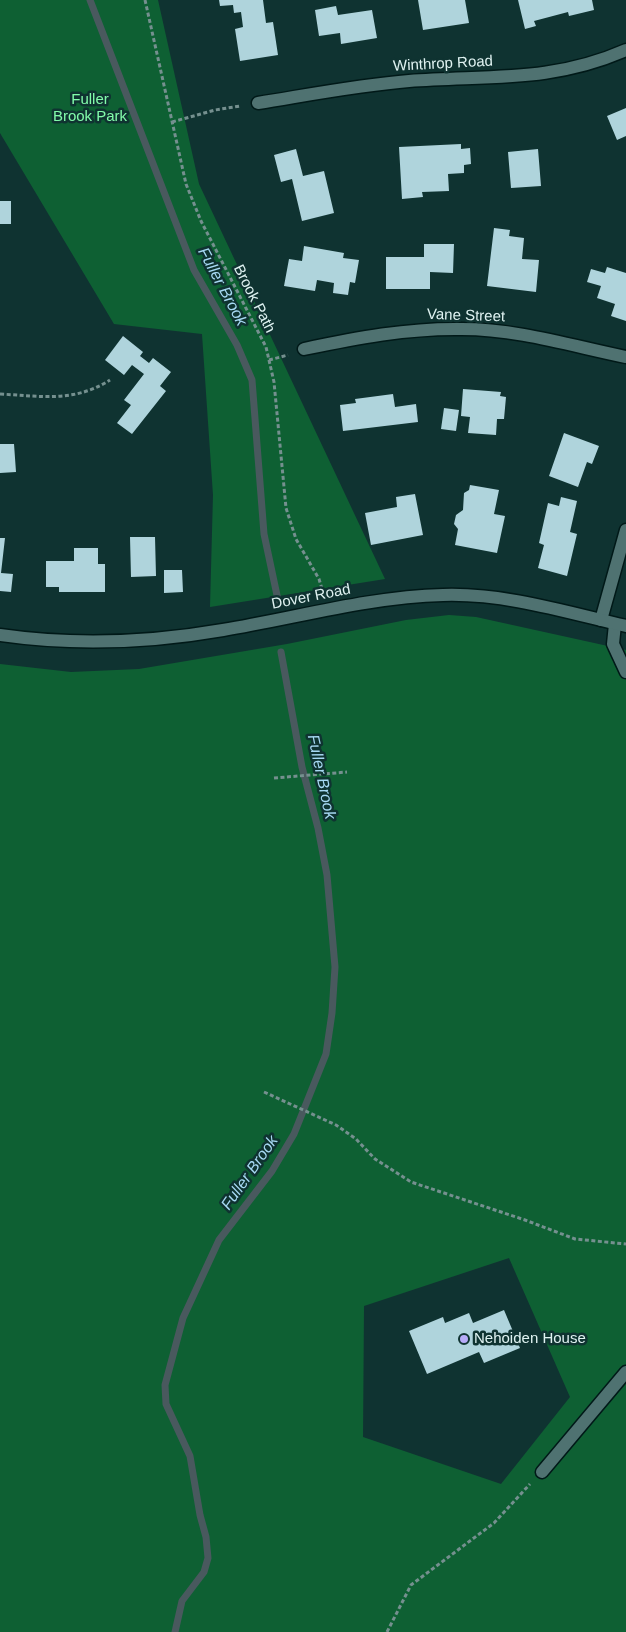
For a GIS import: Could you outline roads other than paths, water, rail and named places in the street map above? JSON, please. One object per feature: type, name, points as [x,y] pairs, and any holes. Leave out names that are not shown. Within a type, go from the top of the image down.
[{"type":"street","name":"Winthrop Road","points":[[258,103],[389,83],[552,73],[586,66],[626,50]]},
{"type":"street","name":"Vane Street","points":[[304,350],[376,335],[463,329],[523,335],[626,358]]},
{"type":"street","points":[[600,620],[626,530]]},
{"type":"street","name":"Dover Road","points":[[0,635],[78,643],[134,642],[224,630],[396,598],[468,595],[510,600],[621,625]]},
{"type":"street","points":[[621,625],[613,644],[626,672]]},
{"type":"street","points":[[542,1472],[626,1372]]},
{"type":"waterway","name":"Fuller Brook","points":[[90,0],[194,270],[237,345],[252,380],[264,534],[278,600]]},
{"type":"waterway","name":"Fuller Brook","points":[[175,1632],[182,1601],[204,1572],[208,1558],[206,1537],[200,1515],[190,1456],[166,1404],[165,1385],[183,1318],[219,1240],[272,1171],[294,1134],[326,1054],[332,1013],[335,967],[327,875],[318,828],[302,767],[281,652]]},
{"type":"place","name":"Nehoiden House","points":[[464,1339]]},
{"type":"park label","name":"Fuller Brook Park","points":[[90,108]]}]
